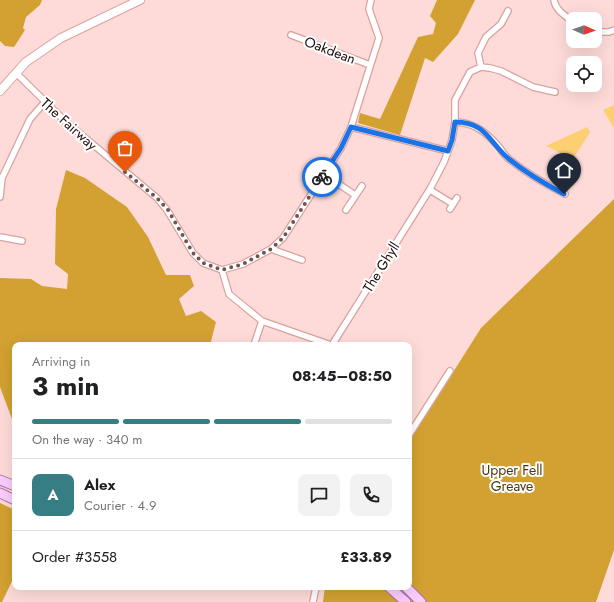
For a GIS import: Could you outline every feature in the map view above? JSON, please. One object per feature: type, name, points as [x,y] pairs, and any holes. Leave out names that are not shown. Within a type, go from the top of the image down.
[{"type":"main road","points":[[0,480],[12,485]]},
{"type":"main road","points":[[0,493],[12,499]]},
{"type":"main road","points":[[392,590],[406,602]]},
{"type":"main road","points":[[409,590],[421,602]]},
{"type":"street","points":[[0,91],[26,62],[61,38],[140,0]]},
{"type":"street","points":[[323,342],[262,321],[229,294],[222,270],[243,264],[271,249],[283,238],[341,148],[351,127],[379,38],[369,9],[371,0]]},
{"type":"street","points":[[554,0],[558,10],[566,16]]},
{"type":"street","points":[[508,11],[501,24],[486,37],[478,53],[481,67],[501,71],[533,87],[554,92]]},
{"type":"street","points":[[602,32],[614,30]]},
{"type":"street","name":"Oakdean","points":[[291,35],[370,65]]},
{"type":"street","name":"The Ghyll","points":[[334,342],[430,190],[452,140],[455,122],[455,100],[470,72],[481,67]]},
{"type":"street","name":"The Fairway","points":[[16,73],[92,146],[157,198],[168,210],[193,253],[203,263],[222,270]]},
{"type":"street","points":[[0,197],[2,178],[30,119],[45,102]]},
{"type":"street","points":[[455,122],[463,122],[479,127],[490,137],[508,158],[539,180],[564,194]]},
{"type":"street","points":[[351,127],[448,151]]},
{"type":"street","points":[[324,174],[355,195]]},
{"type":"street","points":[[346,210],[362,186]]},
{"type":"street","points":[[430,190],[452,207],[456,198]]},
{"type":"street","points":[[0,237],[22,242]]},
{"type":"street","points":[[271,249],[302,260]]},
{"type":"street","points":[[255,342],[262,321]]},
{"type":"street","points":[[412,430],[450,371]]},
{"type":"street","points":[[313,602],[315,590]]},
{"type":"shaded area","points":[[614,105],[614,128],[603,110]]},
{"type":"shaded area","points":[[587,127],[590,132],[573,159],[546,146]]},
{"type":"green space","points":[[0,0],[42,0],[40,5],[26,17],[23,28],[25,30],[14,47],[5,46],[0,41]]},
{"type":"green space","points":[[437,0],[475,0],[458,34],[433,62],[425,58],[400,135],[358,123],[360,113],[380,119],[418,37],[433,34],[436,23],[430,16]]},
{"type":"green space","points":[[66,170],[85,178],[127,207],[148,237],[166,275],[190,275],[194,286],[179,299],[186,316],[201,311],[216,322],[211,342],[12,342],[12,419],[0,387],[0,278],[31,279],[42,286],[67,289],[68,274],[55,264],[56,209]]},
{"type":"green space","name":"Upper Fell Greave","points":[[614,199],[614,550],[596,602],[323,602],[325,590],[412,590],[412,437],[481,328]]},
{"type":"green space","points":[[0,503],[12,509],[12,581],[2,602],[0,602]]},
{"type":"way so far","points":[[125,172],[157,198],[168,210],[193,253],[203,263],[222,270],[243,264],[271,249],[283,238],[322,177]]},
{"type":"route","points":[[322,177],[341,148],[351,127],[448,151],[452,140],[455,122],[463,122],[479,127],[490,137],[508,158],[539,180],[564,194]]}]
